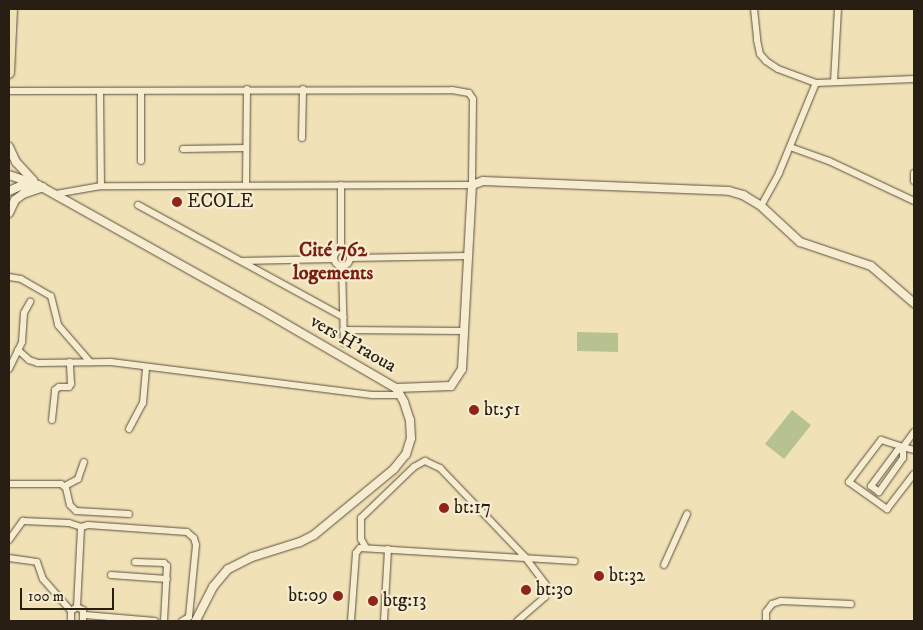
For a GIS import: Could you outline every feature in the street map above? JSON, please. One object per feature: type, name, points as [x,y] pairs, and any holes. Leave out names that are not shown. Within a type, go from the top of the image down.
[{"type":"highway","points":[[9,73],[12,9]]},
{"type":"street","points":[[754,9],[760,54],[766,61],[778,68],[816,83],[914,79]]},
{"type":"street","points":[[834,82],[838,9]]},
{"type":"street","points":[[761,206],[790,147],[816,83]]},
{"type":"street","points":[[246,186],[247,90]]},
{"type":"street","points":[[302,138],[303,90]]},
{"type":"street","points":[[9,91],[452,90],[469,93],[473,99],[474,107],[472,185],[462,369],[451,386],[374,395],[146,368],[111,362],[38,363],[30,360],[18,350]]},
{"type":"street","points":[[100,91],[101,186]]},
{"type":"street","points":[[141,91],[141,161]]},
{"type":"street","points":[[9,147],[22,170],[43,187]]},
{"type":"street","points":[[790,147],[829,161],[914,201]]},
{"type":"street","points":[[183,149],[246,148]]},
{"type":"street","points":[[914,174],[914,181]]},
{"type":"street","name":"vers H'raoua","points":[[9,175],[28,180],[43,187],[398,391],[410,420],[411,438],[406,454],[394,469],[314,535],[300,542],[252,556],[228,569],[213,587],[196,621]]},
{"type":"street","points":[[55,194],[101,186],[472,185],[483,181],[729,191],[743,195],[761,206],[800,242],[812,248],[864,262],[886,278],[914,303]]},
{"type":"street","points":[[9,191],[24,185],[43,187]]},
{"type":"street","points":[[341,185],[341,250]]},
{"type":"street","points":[[9,213],[16,200],[23,194],[43,187]]},
{"type":"street","points":[[138,205],[343,317]]},
{"type":"street","points":[[341,250],[345,251],[350,258]]},
{"type":"street","points":[[333,259],[337,251],[341,250]]},
{"type":"street","points":[[350,258],[468,256]]},
{"type":"street","points":[[333,259],[338,266],[342,266],[346,265],[350,258]]},
{"type":"street","points":[[241,261],[333,259]]},
{"type":"street","points":[[342,266],[344,343]]},
{"type":"street","points":[[9,277],[21,279],[51,296],[58,325],[90,362]]},
{"type":"street","points":[[9,369],[22,342],[24,313],[30,302]]},
{"type":"street","points":[[344,330],[464,331]]},
{"type":"street","points":[[52,420],[55,390],[71,384],[70,362]]},
{"type":"street","points":[[129,429],[144,399],[146,368]]},
{"type":"street","points":[[903,447],[903,458],[879,492],[871,486],[914,432]]},
{"type":"street","points":[[914,450],[881,440],[849,482],[887,509],[914,474]]},
{"type":"street","points":[[366,548],[361,540],[361,518],[414,467],[425,461],[440,468],[526,557],[545,584],[545,596],[517,621]]},
{"type":"street","points":[[9,484],[58,484],[65,486],[78,479],[84,462]]},
{"type":"street","points":[[65,486],[70,505],[76,510],[129,514]]},
{"type":"street","points":[[664,565],[687,514]]},
{"type":"street","points":[[9,540],[23,521],[69,523],[81,527],[88,525],[187,532],[194,538],[196,545],[190,617],[182,621]]},
{"type":"street","points":[[70,621],[74,609],[81,527]]},
{"type":"street","points":[[351,621],[356,553],[360,548],[575,560]]},
{"type":"street","points":[[384,621],[388,549]]},
{"type":"street","points":[[9,558],[38,562],[43,580],[74,609]]},
{"type":"street","points":[[135,562],[164,563],[167,566],[164,621]]},
{"type":"street","points":[[111,576],[166,579]]},
{"type":"street","points":[[766,621],[766,612],[772,604],[781,601],[851,604]]},
{"type":"street","points":[[74,609],[80,608],[84,618],[155,621]]},
{"type":"green space","points":[[577,332],[618,333],[618,352],[577,351]]},
{"type":"green space","points":[[792,410],[811,425],[784,459],[765,444]]},
{"type":"place","name":"ECOLE","points":[[177,202]]},
{"type":"place","name":"bt:51","points":[[474,410]]},
{"type":"place","name":"bt:17","points":[[444,508]]},
{"type":"place","name":"bt:32","points":[[599,576]]},
{"type":"place","name":"bt:30","points":[[526,590]]},
{"type":"place","name":"bt:09","points":[[338,596]]},
{"type":"place","name":"btg:13","points":[[373,601]]},
{"type":"district","name":"Cité 762 logements","points":[[333,262]]}]
